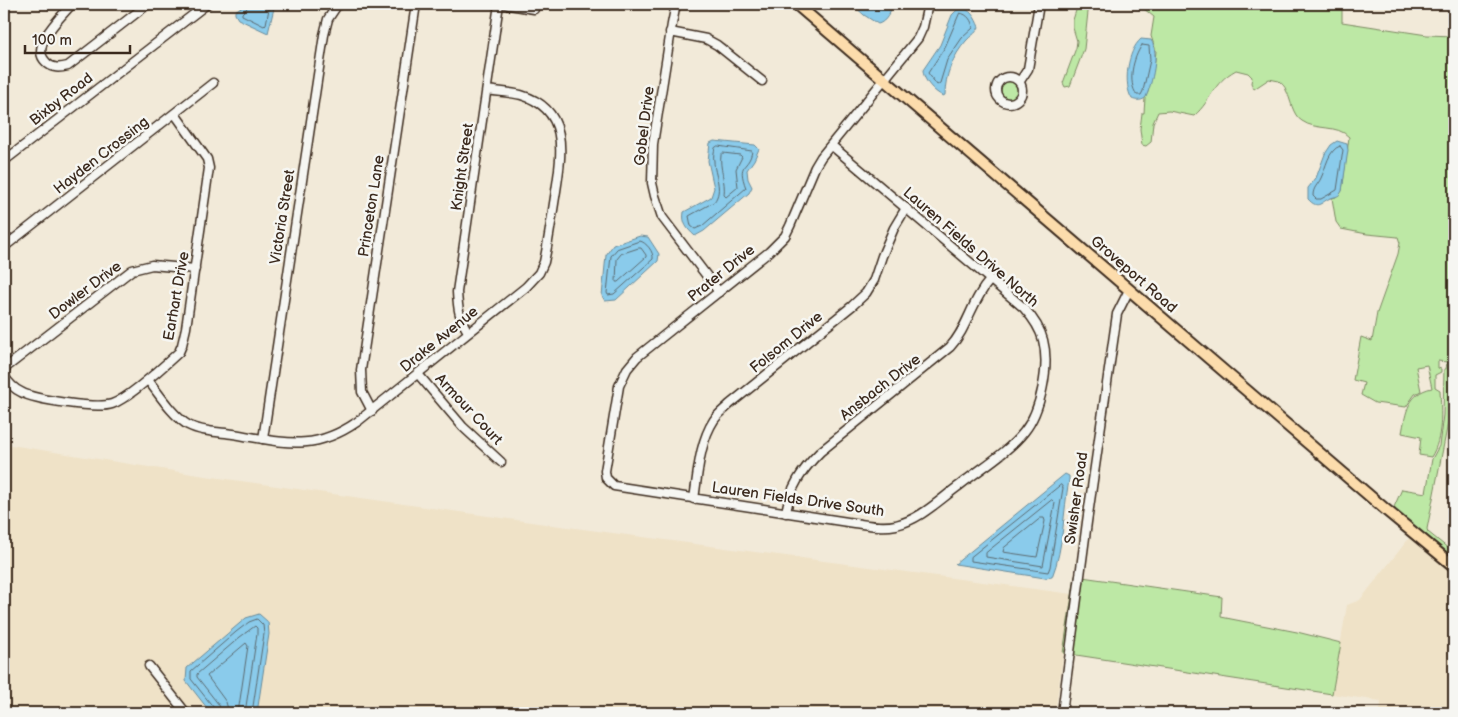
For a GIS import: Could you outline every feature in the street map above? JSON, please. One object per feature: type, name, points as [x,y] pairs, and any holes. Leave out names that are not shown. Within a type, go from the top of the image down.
[{"type":"main road","name":"Groveport Road","points":[[796,4],[1394,517],[1454,566]]},
{"type":"street","points":[[72,4],[42,43],[42,58],[52,67],[63,68],[68,66],[148,4]]},
{"type":"street","name":"Bixby Road","points":[[4,161],[207,4]]},
{"type":"street","name":"Victoria Street","points":[[263,439],[324,35],[328,19],[338,4]]},
{"type":"street","name":"Princeton Lane","points":[[372,410],[362,392],[361,370],[416,4]]},
{"type":"street","points":[[501,4],[534,8]]},
{"type":"street","name":"Knight Street","points":[[468,332],[460,320],[457,292],[501,4]]},
{"type":"street","name":"Gobel Drive","points":[[676,4],[653,144],[651,170],[653,189],[662,217],[719,292]]},
{"type":"street","name":"Prater Drive","points":[[617,488],[608,482],[605,471],[619,386],[627,369],[637,357],[769,252],[785,236],[810,175],[821,157],[918,38],[923,27],[928,4]]},
{"type":"street","points":[[1020,81],[1028,69],[1038,4]]},
{"type":"street","points":[[670,32],[706,39],[717,45],[762,81]]},
{"type":"street","name":"Hayden Crossing","points":[[4,247],[213,83]]},
{"type":"street","name":"Drake Avenue","points":[[148,380],[181,420],[199,429],[303,443],[322,440],[341,433],[372,410],[526,287],[539,273],[544,262],[561,160],[560,134],[555,123],[536,102],[521,96],[487,90]]},
{"type":"street","name":"Earhart Drive","points":[[4,376],[18,391],[32,396],[99,406],[116,402],[148,380],[179,352],[182,345],[195,269],[209,168],[207,159],[175,114]]},
{"type":"street","name":"Lauren Fields Drive North","points":[[831,145],[1024,308],[1033,319],[1043,341],[1045,368],[1039,400],[1030,423]]},
{"type":"street","name":"Folsom Drive","points":[[694,499],[701,454],[714,420],[730,404],[866,293],[874,280],[894,228],[906,208]]},
{"type":"street","name":"Dowler Drive","points":[[4,369],[132,270],[152,265],[195,269]]},
{"type":"street","name":"Ansbach Drive","points":[[786,513],[792,490],[804,468],[820,452],[957,340],[976,298],[990,280]]},
{"type":"street","name":"Swisher Road","points":[[1062,713],[1086,522],[1117,314],[1129,290]]},
{"type":"street","name":"Armour Court","points":[[418,374],[463,427],[501,462]]},
{"type":"street","name":"Lauren Fields Drive South","points":[[617,488],[878,526],[895,525],[918,517],[938,502],[1009,447],[1030,423]]},
{"type":"street","points":[[149,666],[186,713]]},
{"type":"shaded area","points":[[4,444],[205,476],[545,524],[1072,594],[1055,713],[4,713]]},
{"type":"shaded area","points":[[1410,537],[1454,571],[1454,713],[1380,713],[1381,701],[1332,694],[1347,605],[1360,600]]},
{"type":"green space","points":[[1078,4],[1090,4],[1084,49],[1070,86],[1065,87],[1063,83],[1076,48],[1077,41],[1073,20]]},
{"type":"green space","points":[[1138,4],[1342,4],[1342,22],[1427,35],[1454,36],[1454,400],[1427,529],[1428,532],[1454,553],[1454,561],[1398,515],[1394,507],[1402,489],[1426,493],[1432,459],[1439,446],[1443,415],[1444,369],[1446,369],[1447,362],[1438,361],[1438,368],[1441,369],[1441,372],[1435,375],[1435,387],[1440,390],[1441,407],[1438,442],[1431,457],[1419,455],[1421,437],[1402,433],[1407,411],[1413,399],[1418,394],[1432,388],[1427,365],[1416,367],[1421,391],[1415,394],[1406,407],[1375,403],[1361,395],[1364,383],[1353,380],[1361,337],[1372,341],[1377,313],[1398,254],[1400,243],[1398,237],[1341,229],[1336,222],[1332,198],[1342,191],[1349,137],[1339,130],[1314,126],[1302,121],[1292,107],[1285,87],[1279,81],[1269,79],[1254,89],[1251,83],[1252,77],[1248,73],[1236,70],[1217,86],[1194,116],[1169,111],[1158,112],[1153,123],[1151,142],[1146,146],[1142,145],[1140,129],[1142,113],[1144,113],[1145,98],[1148,92],[1156,51],[1151,36],[1154,17]]},
{"type":"green space","points":[[1006,81],[1014,81],[1019,86],[1017,97],[1006,99],[1001,94],[1001,86]]},
{"type":"green space","points":[[1075,576],[1222,597],[1221,617],[1341,643],[1332,694],[1063,653]]},
{"type":"water","points":[[246,4],[275,4],[268,33],[238,19],[235,11]]},
{"type":"water","points":[[852,4],[892,4],[888,16],[878,24]]},
{"type":"water","points":[[959,8],[970,12],[979,27],[961,47],[954,59],[948,73],[945,95],[943,96],[930,85],[923,74],[923,70],[940,45],[952,15]]},
{"type":"water","points":[[1141,39],[1151,40],[1154,46],[1155,60],[1153,76],[1146,97],[1137,100],[1132,99],[1129,93],[1127,77],[1132,51]]},
{"type":"water","points":[[714,141],[755,145],[759,149],[747,170],[748,179],[752,187],[749,193],[704,231],[695,236],[686,225],[684,212],[711,197],[714,188],[708,161],[710,143]]},
{"type":"water","points":[[1337,141],[1347,144],[1348,150],[1342,191],[1338,196],[1317,205],[1308,199],[1308,188],[1316,178],[1325,154],[1331,145]]},
{"type":"water","points":[[640,236],[648,237],[659,254],[658,261],[616,300],[605,301],[602,296],[606,255],[613,245]]},
{"type":"water","points":[[1065,474],[1069,476],[1069,480],[1059,554],[1052,577],[1045,578],[955,564]]},
{"type":"water","points":[[259,614],[268,622],[269,634],[257,713],[211,713],[186,681],[187,668],[246,618]]}]
